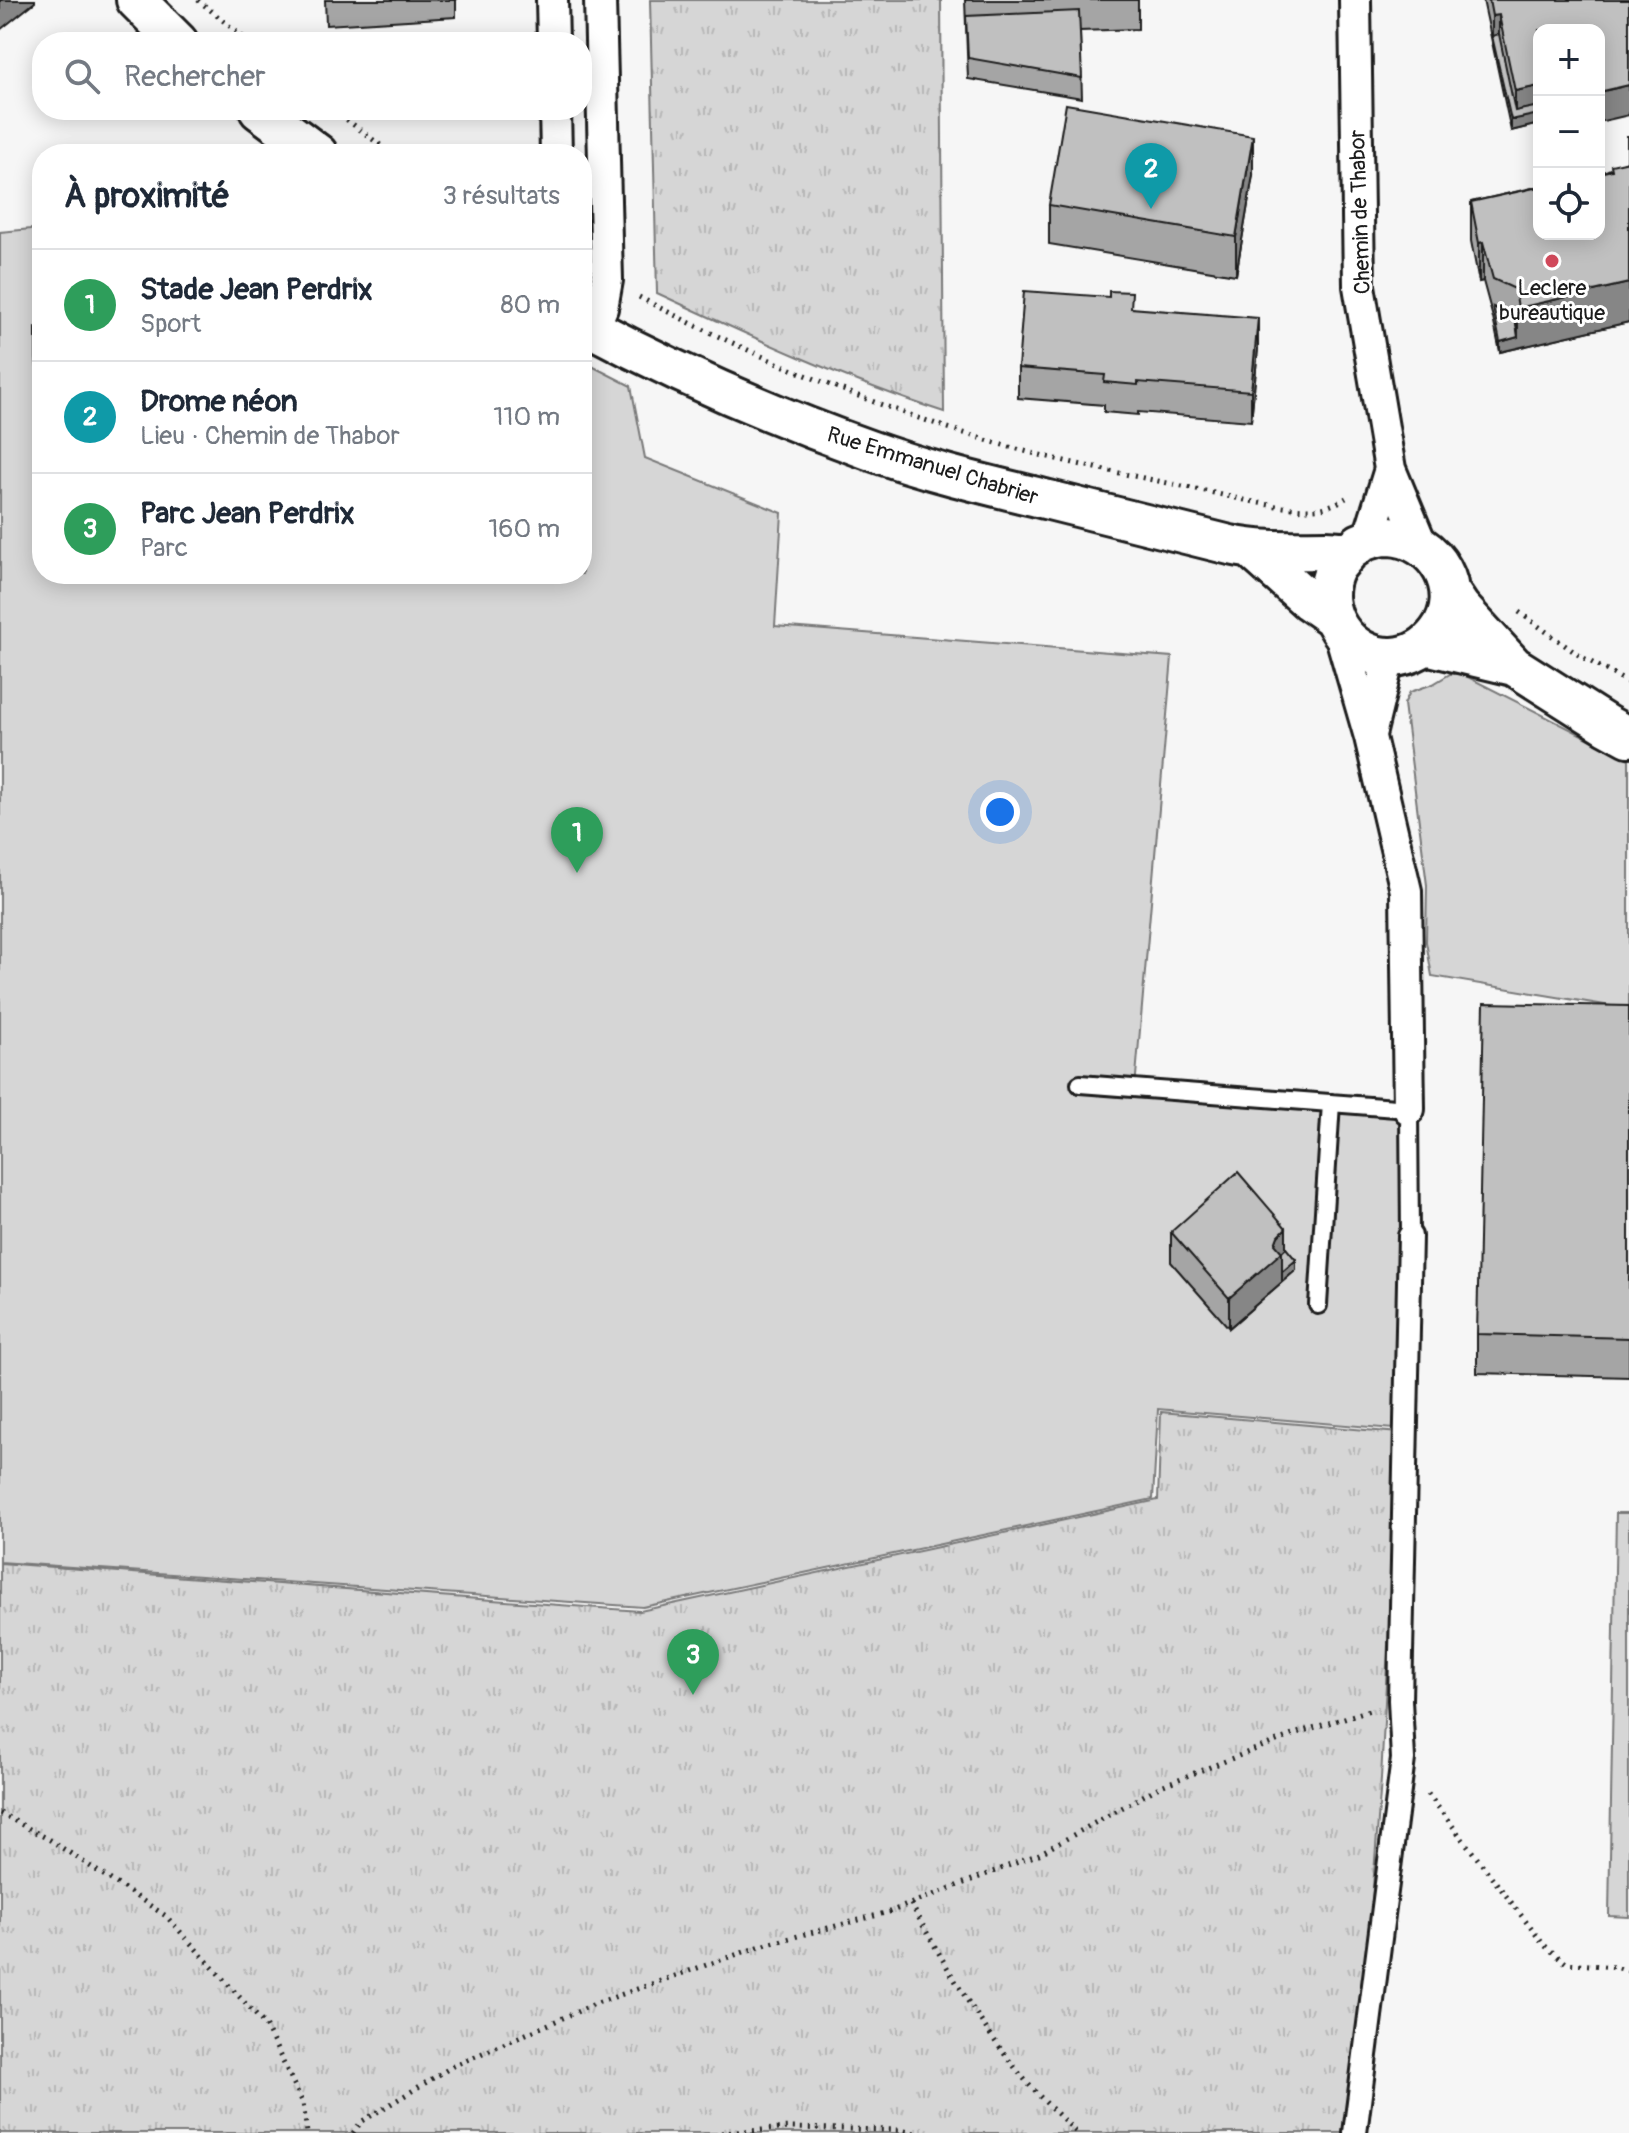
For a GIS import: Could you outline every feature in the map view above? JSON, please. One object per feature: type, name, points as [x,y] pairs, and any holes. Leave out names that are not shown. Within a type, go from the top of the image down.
[{"type":"street","points":[[136,0],[168,32]]},
{"type":"street","points":[[552,0],[553,32]]},
{"type":"street","points":[[592,321],[602,308],[607,280],[600,0]]},
{"type":"street","name":"Chemin de Thabor","points":[[1355,0],[1359,286],[1390,469],[1422,546]]},
{"type":"street","points":[[272,120],[305,144]]},
{"type":"street","points":[[555,120],[556,144]]},
{"type":"street","name":"Rue Emmanuel Chabrier","points":[[592,328],[775,413],[870,450],[979,483],[1252,550],[1359,545],[1386,536],[1406,538],[1422,546]]},
{"type":"street","name":"Chemin de Thabor","points":[[1359,545],[1390,469]]},
{"type":"street","points":[[1359,545],[1335,569],[1329,593],[1370,737],[1406,891],[1409,1109]]},
{"type":"street","points":[[1422,546],[1435,556],[1460,607],[1514,666],[1629,737]]},
{"type":"street","name":"Rue Emmanuel Chabrier","points":[[1252,550],[1336,625],[1354,646],[1371,654],[1389,657]]},
{"type":"street","points":[[1370,737],[1389,657],[1415,652],[1426,645],[1440,630],[1448,612],[1450,592]]},
{"type":"street","points":[[1426,645],[1514,666]]},
{"type":"street","points":[[1355,2133],[1403,1759],[1400,1700],[1410,1236]]},
{"type":"lane","points":[[1080,1084],[1409,1109],[1410,1236]]},
{"type":"lane","points":[[1318,1305],[1331,1103]]},
{"type":"path","points":[[198,0],[237,32]]},
{"type":"path","points":[[347,120],[379,144]]},
{"type":"path","points":[[607,280],[784,366],[883,406],[988,441],[1275,505],[1313,509],[1331,506],[1355,494],[1390,469]]},
{"type":"path","points":[[1510,605],[1580,656],[1629,683]]},
{"type":"path","points":[[353,2133],[361,2122],[453,2066],[597,2003],[764,1945],[911,1904],[1039,1854],[1161,1786],[1300,1732],[1400,1700]]},
{"type":"path","points":[[1403,1759],[1544,1945],[1566,1963],[1629,1971]]},
{"type":"path","points":[[0,1813],[50,1840],[166,1916],[265,2025],[303,2103],[307,2133]]},
{"type":"path","points":[[911,1904],[953,1980],[982,2024],[1026,2081],[1077,2133]]},
{"type":"path","points":[[721,2133],[789,2128],[915,2133]]},
{"type":"green space","points":[[650,0],[941,0],[944,412],[835,372],[657,293]]},
{"type":"green space","points":[[32,229],[32,584],[592,584],[592,366],[631,386],[645,458],[782,513],[775,626],[1172,657],[1135,1088],[1409,1109],[1405,1430],[1158,1409],[1153,1499],[643,1607],[0,1562],[0,232]]},
{"type":"green space","points":[[1450,674],[1462,674],[1629,759],[1629,1009],[1432,976],[1426,942],[1427,885],[1404,704],[1410,692]]},
{"type":"green space","points":[[1161,1412],[1399,1433],[1381,1779],[1366,1983],[1348,2133],[0,2133],[0,1563],[640,1611],[1158,1500]]},
{"type":"green space","points":[[1616,1513],[1629,1513],[1629,1917],[1609,1916]]},
{"type":"building","points":[[1489,0],[1629,0],[1629,85],[1605,91],[1605,24],[1533,24],[1533,87],[1515,91],[1499,15],[1492,16]]},
{"type":"building","points":[[1079,11],[1082,78],[968,58],[966,16]]},
{"type":"building","points":[[1499,34],[1515,111],[1533,107],[1533,115],[1511,120],[1492,36]]},
{"type":"building","points":[[1066,104],[1253,136],[1236,237],[1049,205]]},
{"type":"building","points":[[1629,161],[1629,283],[1518,308],[1515,289],[1493,279],[1483,242],[1479,243],[1471,202],[1533,188],[1533,240],[1605,240],[1605,172],[1612,170],[1611,165]]},
{"type":"building","points":[[1024,291],[1109,297],[1109,291],[1132,292],[1131,308],[1258,318],[1251,391],[1104,382],[1105,375],[1018,368]]},
{"type":"building","points":[[1493,307],[1515,318],[1518,337],[1500,342]]},
{"type":"building","points":[[1484,1003],[1629,1006],[1629,1338],[1477,1334]]},
{"type":"building","points":[[1238,1172],[1286,1228],[1275,1244],[1282,1252],[1229,1298],[1171,1232]]},
{"type":"building","points":[[1286,1248],[1296,1260],[1282,1272],[1282,1252]]},
{"type":"place","name":"Drome néon","points":[[1151,209]]},
{"type":"place","name":"Leclere bureautique","points":[[1552,261]]},
{"type":"place","name":"Stade Jean Perdrix","points":[[577,873]]},
{"type":"place","name":"Parc Jean Perdrix","points":[[693,1695]]}]
